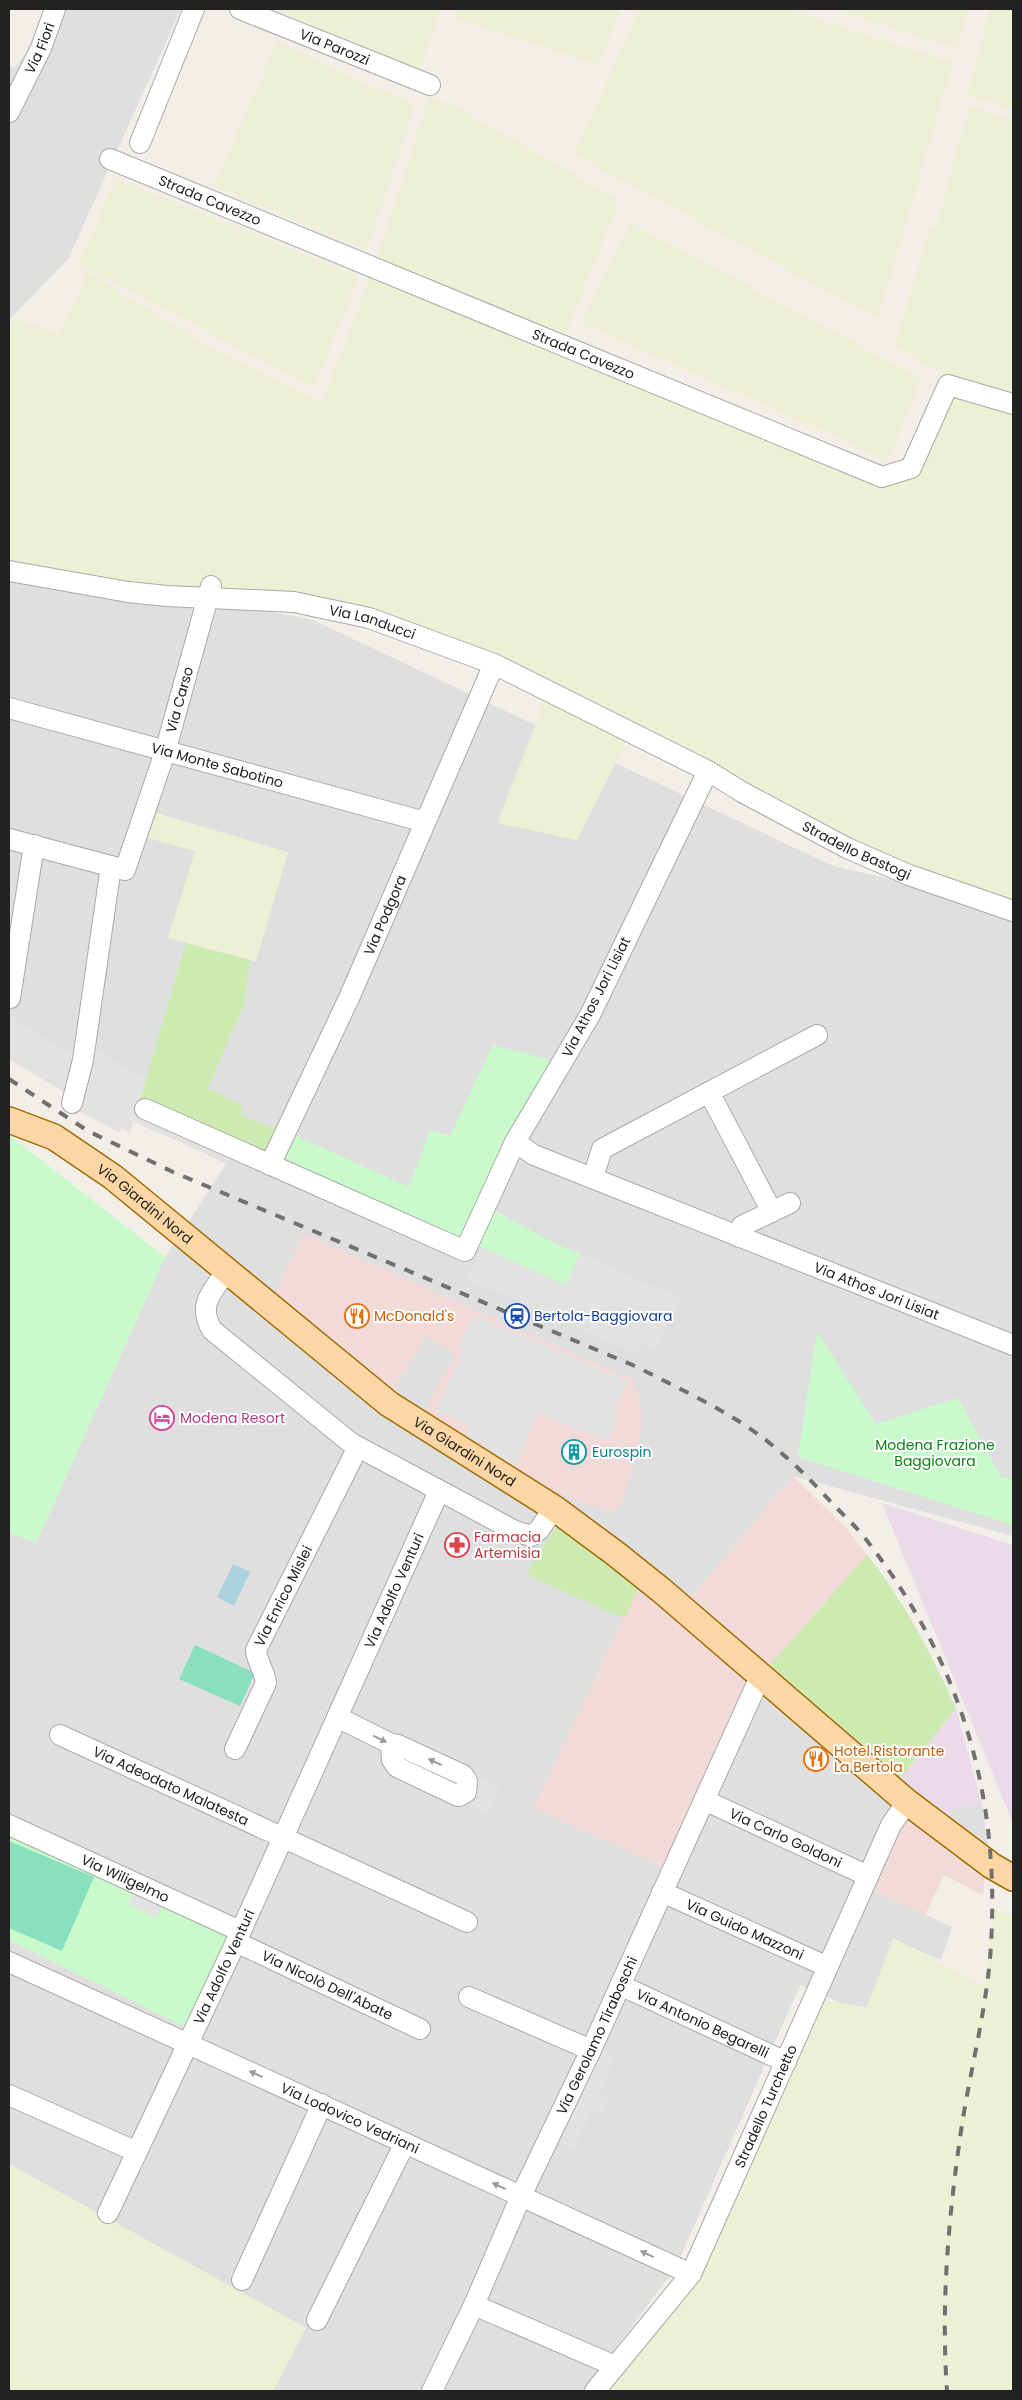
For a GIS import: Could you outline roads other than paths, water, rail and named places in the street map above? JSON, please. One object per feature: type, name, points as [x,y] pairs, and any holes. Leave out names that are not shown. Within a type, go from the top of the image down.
[{"type":"main road","name":"Via Giardini Nord","points":[[9,1120],[54,1137],[113,1177],[389,1404],[554,1508],[661,1590],[760,1677],[908,1802],[992,1866],[1013,1878]]},
{"type":"street","name":"Via Fiori","points":[[9,112],[41,48],[55,9]]},
{"type":"street","points":[[140,143],[194,9]]},
{"type":"street","name":"Via Parozzi","points":[[240,9],[430,85]]},
{"type":"street","name":"Strada Cavezzo","points":[[110,159],[882,477],[911,468],[948,385],[1013,404]]},
{"type":"street","name":"Via Landucci","points":[[9,571],[128,592],[209,592],[286,601],[369,618],[494,664],[708,771]]},
{"type":"street","name":"Via Carso","points":[[72,1103],[84,1050],[118,868],[165,752],[209,592]]},
{"type":"street","name":"Via Podgora","points":[[270,1164],[349,998],[494,664]]},
{"type":"street","name":"Via Monte Sabotino","points":[[9,708],[426,822]]},
{"type":"street","name":"Stradello Bastogi","points":[[708,771],[742,792],[847,848],[909,875],[1013,911]]},
{"type":"street","name":"Via Athos Jori Lisiat","points":[[708,771],[590,1015],[515,1142],[534,1155],[1013,1345]]},
{"type":"street","points":[[9,839],[118,868]]},
{"type":"street","points":[[10,998],[34,845]]},
{"type":"street","points":[[593,1177],[602,1149],[817,1035]]},
{"type":"street","points":[[709,1092],[772,1212]]},
{"type":"street","points":[[145,1109],[464,1252],[515,1142]]},
{"type":"street","points":[[739,1237],[742,1226],[790,1202]]},
{"type":"street","points":[[227,1271],[206,1301],[208,1322],[212,1330],[358,1447],[515,1531],[531,1536],[539,1530],[554,1508]]},
{"type":"street","name":"Via Enrico Mislei","points":[[235,1749],[266,1683],[265,1676],[256,1658],[256,1650],[358,1447]]},
{"type":"street","name":"Via Adolfo Venturi","points":[[108,2213],[238,1937],[439,1491]]},
{"type":"street","name":"Via Gerolamo Tiraboschi","points":[[432,2391],[474,2305],[521,2196],[591,2050],[760,1677]]},
{"type":"street","points":[[336,1717],[391,1744]]},
{"type":"street","name":"Via Adeodato Malatesta","points":[[60,1735],[468,1922]]},
{"type":"street","name":"Via Carlo Goldoni","points":[[704,1800],[868,1876]]},
{"type":"street","name":"Stradello Turchetto","points":[[594,2391],[691,2274],[891,1825],[908,1802]]},
{"type":"street","name":"Via Wiligelmo","points":[[9,1825],[238,1937]]},
{"type":"street","name":"Via Guido Mazzoni","points":[[662,1892],[828,1967]]},
{"type":"street","name":"Via Nicolò Dell'Abate","points":[[238,1937],[420,2029]]},
{"type":"street","name":"Via Lodovico Vedriani","points":[[9,1962],[691,2274]]},
{"type":"street","name":"Via Antonio Begarelli","points":[[620,1985],[786,2062]]},
{"type":"street","points":[[469,1997],[591,2050]]},
{"type":"street","points":[[9,2095],[137,2152]]},
{"type":"street","points":[[242,2280],[322,2104]]},
{"type":"street","points":[[318,2320],[404,2143]]},
{"type":"street","points":[[474,2305],[614,2366]]},
{"type":"water","points":[[233,1564],[250,1572],[234,1606],[217,1597]]},
{"type":"railway","points":[[9,1079],[88,1131],[173,1172],[635,1366],[699,1398],[745,1425],[778,1450],[815,1485],[868,1542],[900,1588],[928,1635],[950,1683],[968,1732],[981,1783],[989,1835],[992,1889],[991,1945],[986,1994],[964,2114],[952,2201],[945,2296],[947,2391]]},
{"type":"place","name":"McDonald's","points":[[357,1316]]},
{"type":"place","name":"Bertola-Baggiovara","points":[[517,1316]]},
{"type":"place","name":"Modena Resort","points":[[162,1418]]},
{"type":"place","name":"Eurospin","points":[[574,1452]]},
{"type":"place","name":"Farmacia Artemisia","points":[[457,1545]]},
{"type":"place","name":"Hotel Ristorante La Bertola","points":[[816,1759]]},
{"type":"park label","name":"Modena Frazione Baggiovara","points":[[935,1454]]}]
